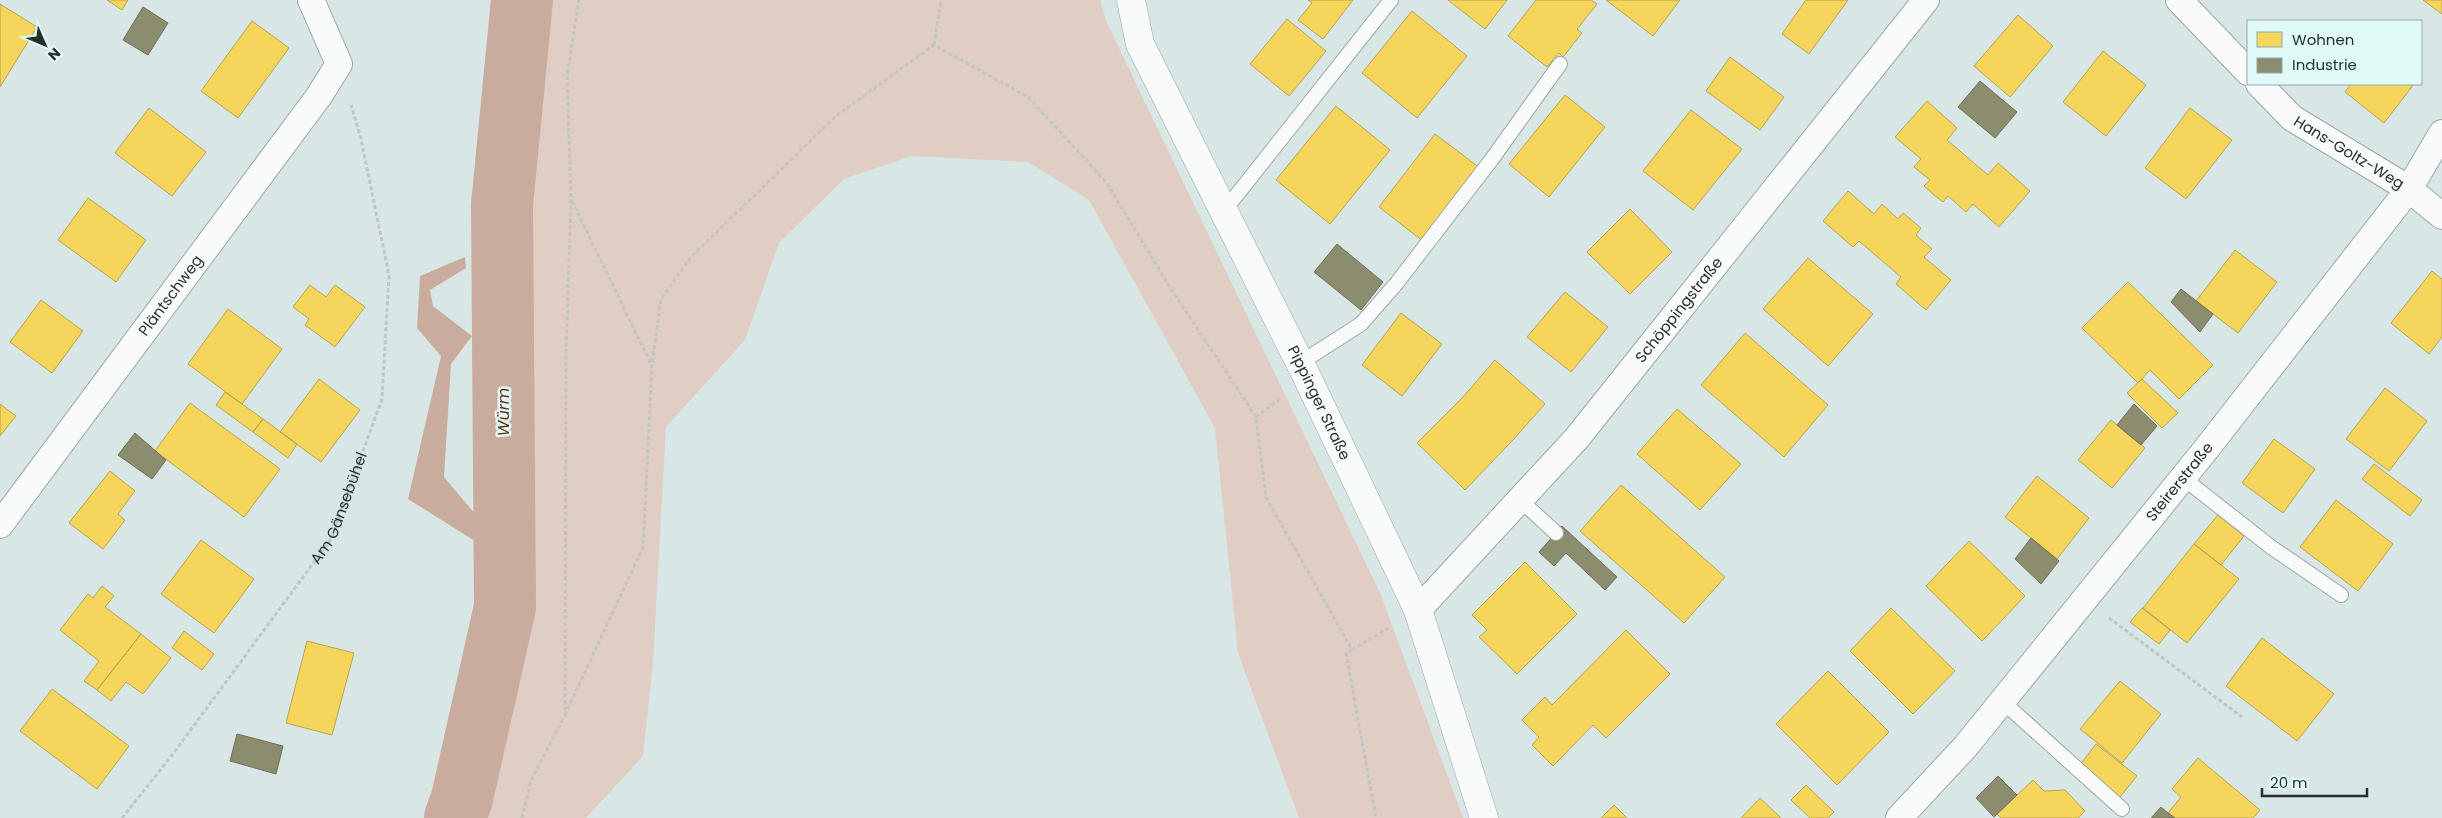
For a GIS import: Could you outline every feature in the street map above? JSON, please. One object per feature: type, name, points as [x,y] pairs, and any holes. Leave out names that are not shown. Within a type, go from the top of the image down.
[{"type":"main road","name":"Pippinger Straße","points":[[1131,0],[1140,44],[1300,363],[1418,610],[1484,818]]},
{"type":"street","name":"Pläntschweg","points":[[0,525],[314,104],[339,64],[311,0]]},
{"type":"street","name":"Schöppingstraße","points":[[1418,610],[1577,438],[1926,0]]},
{"type":"street","points":[[2179,0],[2247,71]]},
{"type":"street","name":"Hans-Goltz-Weg","points":[[2261,85],[2292,118],[2409,189],[2442,216]]},
{"type":"street","name":"Steirerstraße","points":[[1899,818],[1966,746],[2003,702],[2183,478],[2409,189],[2442,134]]},
{"type":"lane","points":[[1224,211],[1391,0]]},
{"type":"lane","points":[[1300,363],[1361,324],[1396,284],[1486,167],[1560,64]]},
{"type":"lane","points":[[2183,478],[2271,547],[2341,595]]},
{"type":"lane","points":[[1519,499],[1556,533]]},
{"type":"lane","points":[[2003,702],[2122,809]]},
{"type":"path","points":[[566,715],[566,354],[571,200],[567,76],[579,0]]},
{"type":"path","points":[[522,818],[531,780],[566,715],[643,547],[652,365],[661,299],[691,257],[836,116],[934,46],[941,0]]},
{"type":"path","points":[[934,46],[1028,97],[1106,182],[1171,289],[1256,417],[1266,497],[1352,650]]},
{"type":"path","name":"Am Gänsebühel","points":[[122,818],[173,754],[331,539],[382,399],[389,275],[361,139]]},
{"type":"path","points":[[571,200],[652,365]]},
{"type":"path","points":[[2084,600],[2242,717]]},
{"type":"path","points":[[1376,818],[1346,653],[1418,610]]},
{"type":"shaded area","points":[[510,0],[1100,0],[1107,23],[1381,595],[1463,818],[1299,818],[1238,653],[1215,428],[1089,200],[1028,162],[912,156],[844,179],[779,243],[745,340],[666,427],[653,663],[643,756],[586,818],[450,818],[506,598],[497,286]]},
{"type":"shaded area","points":[[465,257],[466,268],[430,290],[433,306],[472,336],[451,364],[444,477],[486,527],[486,548],[408,499],[441,356],[417,328],[420,276]]},
{"type":"building: Wohnen","points":[[107,0],[128,0],[122,10]]},
{"type":"building: Wohnen","points":[[1308,0],[1353,0],[1323,39],[1298,20],[1312,3]]},
{"type":"building: Wohnen","points":[[1448,0],[1507,0],[1485,29]]},
{"type":"building: Wohnen","points":[[1536,0],[1591,0],[1597,4],[1577,29],[1582,33],[1563,57],[1559,53],[1547,67],[1508,36]]},
{"type":"building: Wohnen","points":[[1606,0],[1680,0],[1653,36]]},
{"type":"building: Wohnen","points":[[1806,0],[1848,0],[1809,54],[1782,34]]},
{"type":"building: Wohnen","points":[[2423,0],[2442,0],[2442,14]]},
{"type":"building: Wohnen","points":[[0,4],[37,27],[0,87]]},
{"type":"building: Wohnen","points":[[1412,11],[1467,56],[1417,118],[1362,73]]},
{"type":"building: Wohnen","points":[[2018,15],[2053,46],[2010,97],[1974,66]]},
{"type":"building: Wohnen","points":[[1287,19],[1326,51],[1289,96],[1250,64]]},
{"type":"building: Wohnen","points":[[252,21],[289,48],[238,118],[201,91]]},
{"type":"building: Wohnen","points":[[2103,51],[2146,85],[2106,136],[2063,102]]},
{"type":"building: Wohnen","points":[[1730,57],[1784,97],[1760,130],[1706,91]]},
{"type":"building: Wohnen","points":[[2350,85],[2413,85],[2384,123],[2345,92]]},
{"type":"building: Wohnen","points":[[1565,95],[1605,127],[1549,197],[1509,164]]},
{"type":"building: Wohnen","points":[[1927,101],[1957,128],[1947,140],[1988,175],[1998,163],[2030,191],[1999,227],[1973,204],[1966,212],[1948,196],[1943,202],[1934,195],[1924,186],[1930,180],[1914,167],[1921,159],[1895,137]]},
{"type":"building: Wohnen","points":[[1336,106],[1390,150],[1330,224],[1276,180]]},
{"type":"building: Wohnen","points":[[149,108],[206,152],[172,196],[115,153]]},
{"type":"building: Wohnen","points":[[2190,108],[2232,140],[2186,199],[2145,168]]},
{"type":"building: Wohnen","points":[[1691,110],[1742,149],[1693,210],[1643,171]]},
{"type":"building: Wohnen","points":[[1435,134],[1480,168],[1424,242],[1379,207]]},
{"type":"building: Wohnen","points":[[1848,191],[1874,214],[1882,204],[1898,219],[1903,213],[1921,228],[1916,235],[1932,249],[1924,257],[1951,280],[1926,310],[1896,284],[1901,277],[1859,241],[1853,247],[1823,221]]},
{"type":"building: Wohnen","points":[[88,198],[146,240],[116,282],[58,240]]},
{"type":"building: Wohnen","points":[[1630,209],[1672,252],[1630,294],[1587,252]]},
{"type":"building: Wohnen","points":[[2235,250],[2277,282],[2238,333],[2196,301]]},
{"type":"building: Wohnen","points":[[1808,258],[1873,314],[1828,366],[1763,309]]},
{"type":"building: Wohnen","points":[[2432,271],[2442,279],[2442,337],[2429,354],[2391,323]]},
{"type":"building: Wohnen","points":[[2128,282],[2213,365],[2179,399],[2150,370],[2138,383],[2082,328]]},
{"type":"building: Wohnen","points":[[310,285],[326,297],[335,285],[365,307],[335,347],[305,325],[309,319],[293,307]]},
{"type":"building: Wohnen","points":[[1565,292],[1608,327],[1571,372],[1527,337]]},
{"type":"building: Wohnen","points":[[41,300],[83,331],[52,373],[10,342]]},
{"type":"building: Wohnen","points":[[228,309],[282,349],[242,404],[188,364]]},
{"type":"building: Wohnen","points":[[1401,313],[1442,344],[1402,396],[1362,365]]},
{"type":"building: Wohnen","points":[[1745,333],[1828,405],[1784,457],[1701,385]]},
{"type":"building: Wohnen","points":[[1495,360],[1545,404],[1465,490],[1417,443],[1463,397]]},
{"type":"building: Wohnen","points":[[319,379],[360,410],[321,462],[280,432]]},
{"type":"building: Wohnen","points":[[2142,379],[2178,413],[2162,428],[2127,393]]},
{"type":"building: Wohnen","points":[[2385,388],[2427,421],[2389,471],[2346,439]]},
{"type":"building: Wohnen","points":[[225,392],[263,419],[253,432],[216,405]]},
{"type":"building: Wohnen","points":[[190,403],[280,469],[244,517],[155,451]]},
{"type":"building: Wohnen","points":[[0,404],[16,416],[0,436]]},
{"type":"building: Wohnen","points":[[1677,409],[1741,464],[1700,510],[1637,454]]},
{"type":"building: Wohnen","points":[[263,419],[297,444],[288,458],[253,432]]},
{"type":"building: Wohnen","points":[[2111,420],[2145,448],[2112,488],[2078,460]]},
{"type":"building: Wohnen","points":[[2274,439],[2315,469],[2283,513],[2242,483]]},
{"type":"building: Wohnen","points":[[2374,464],[2422,500],[2410,516],[2362,479]]},
{"type":"building: Wohnen","points":[[110,471],[135,491],[118,514],[125,520],[103,549],[69,523]]},
{"type":"building: Wohnen","points":[[2037,476],[2089,518],[2057,559],[2005,517]]},
{"type":"building: Wohnen","points":[[1621,485],[1725,577],[1684,623],[1580,531]]},
{"type":"building: Wohnen","points":[[2336,500],[2393,544],[2358,591],[2300,547]]},
{"type":"building: Wohnen","points":[[2218,515],[2244,536],[2221,565],[2194,544]]},
{"type":"building: Wohnen","points":[[201,540],[254,579],[214,633],[161,594]]},
{"type":"building: Wohnen","points":[[1969,541],[2025,596],[1982,641],[1926,586]]},
{"type":"building: Wohnen","points":[[2194,544],[2239,579],[2187,643],[2143,608]]},
{"type":"building: Wohnen","points":[[1525,562],[1577,614],[1517,674],[1479,637],[1487,630],[1472,615]]},
{"type":"building: Wohnen","points":[[102,586],[114,596],[105,607],[141,634],[97,690],[84,681],[99,661],[60,630],[88,594],[93,598]]},
{"type":"building: Wohnen","points":[[1891,608],[1955,671],[1913,714],[1850,651]]},
{"type":"building: Wohnen","points":[[2142,608],[2170,630],[2159,644],[2130,622]]},
{"type":"building: Wohnen","points":[[1626,630],[1670,674],[1606,738],[1593,725],[1553,766],[1532,745],[1539,737],[1522,720],[1545,697],[1552,705]]},
{"type":"building: Wohnen","points":[[184,631],[214,654],[202,670],[172,648]]},
{"type":"building: Wohnen","points":[[141,634],[171,658],[143,694],[126,682],[111,701],[97,690]]},
{"type":"building: Wohnen","points":[[2262,638],[2334,694],[2297,741],[2226,686]]},
{"type":"building: Wohnen","points":[[307,641],[354,653],[332,735],[286,723]]},
{"type":"building: Wohnen","points":[[1828,671],[1889,732],[1837,785],[1776,724]]},
{"type":"building: Wohnen","points":[[2120,681],[2161,714],[2122,763],[2080,729]]},
{"type":"building: Wohnen","points":[[52,689],[129,746],[97,789],[20,731]]},
{"type":"building: Wohnen","points":[[2096,744],[2137,776],[2120,797],[2080,765]]},
{"type":"building: Wohnen","points":[[2198,758],[2260,810],[2253,818],[2175,818],[2168,813],[2181,797],[2172,789]]},
{"type":"building: Wohnen","points":[[2033,780],[2044,791],[2065,790],[2085,811],[2078,818],[2001,818],[1997,814]]},
{"type":"building: Wohnen","points":[[1806,785],[1834,812],[1828,818],[1810,818],[1791,800]]},
{"type":"building: Wohnen","points":[[1760,798],[1781,818],[1741,818]]},
{"type":"building: Wohnen","points":[[1614,805],[1627,818],[1601,818]]},
{"type":"building: Industrie","points":[[143,7],[168,23],[148,55],[123,40]]},
{"type":"building: Industrie","points":[[1980,81],[2017,112],[1995,138],[1958,107]]},
{"type":"building: Industrie","points":[[1337,244],[1383,282],[1361,310],[1314,272]]},
{"type":"building: Industrie","points":[[2181,289],[2213,314],[2200,332],[2171,302]]},
{"type":"building: Industrie","points":[[2134,404],[2157,426],[2141,445],[2117,425]]},
{"type":"building: Industrie","points":[[135,433],[166,460],[152,479],[118,455]]},
{"type":"building: Industrie","points":[[1562,526],[1617,577],[1605,590],[1566,553],[1554,566],[1539,552]]},
{"type":"building: Industrie","points":[[2031,538],[2059,561],[2041,584],[2015,559]]},
{"type":"building: Industrie","points":[[237,734],[283,746],[276,774],[230,761]]},
{"type":"building: Industrie","points":[[1998,776],[2017,795],[1994,817],[1976,798]]},
{"type":"building: Industrie","points":[[2161,807],[2168,813],[2175,818],[2151,818]]},
{"type":"waterway","name":"Würm","points":[[455,818],[462,798],[505,607],[502,205],[522,0]]}]
